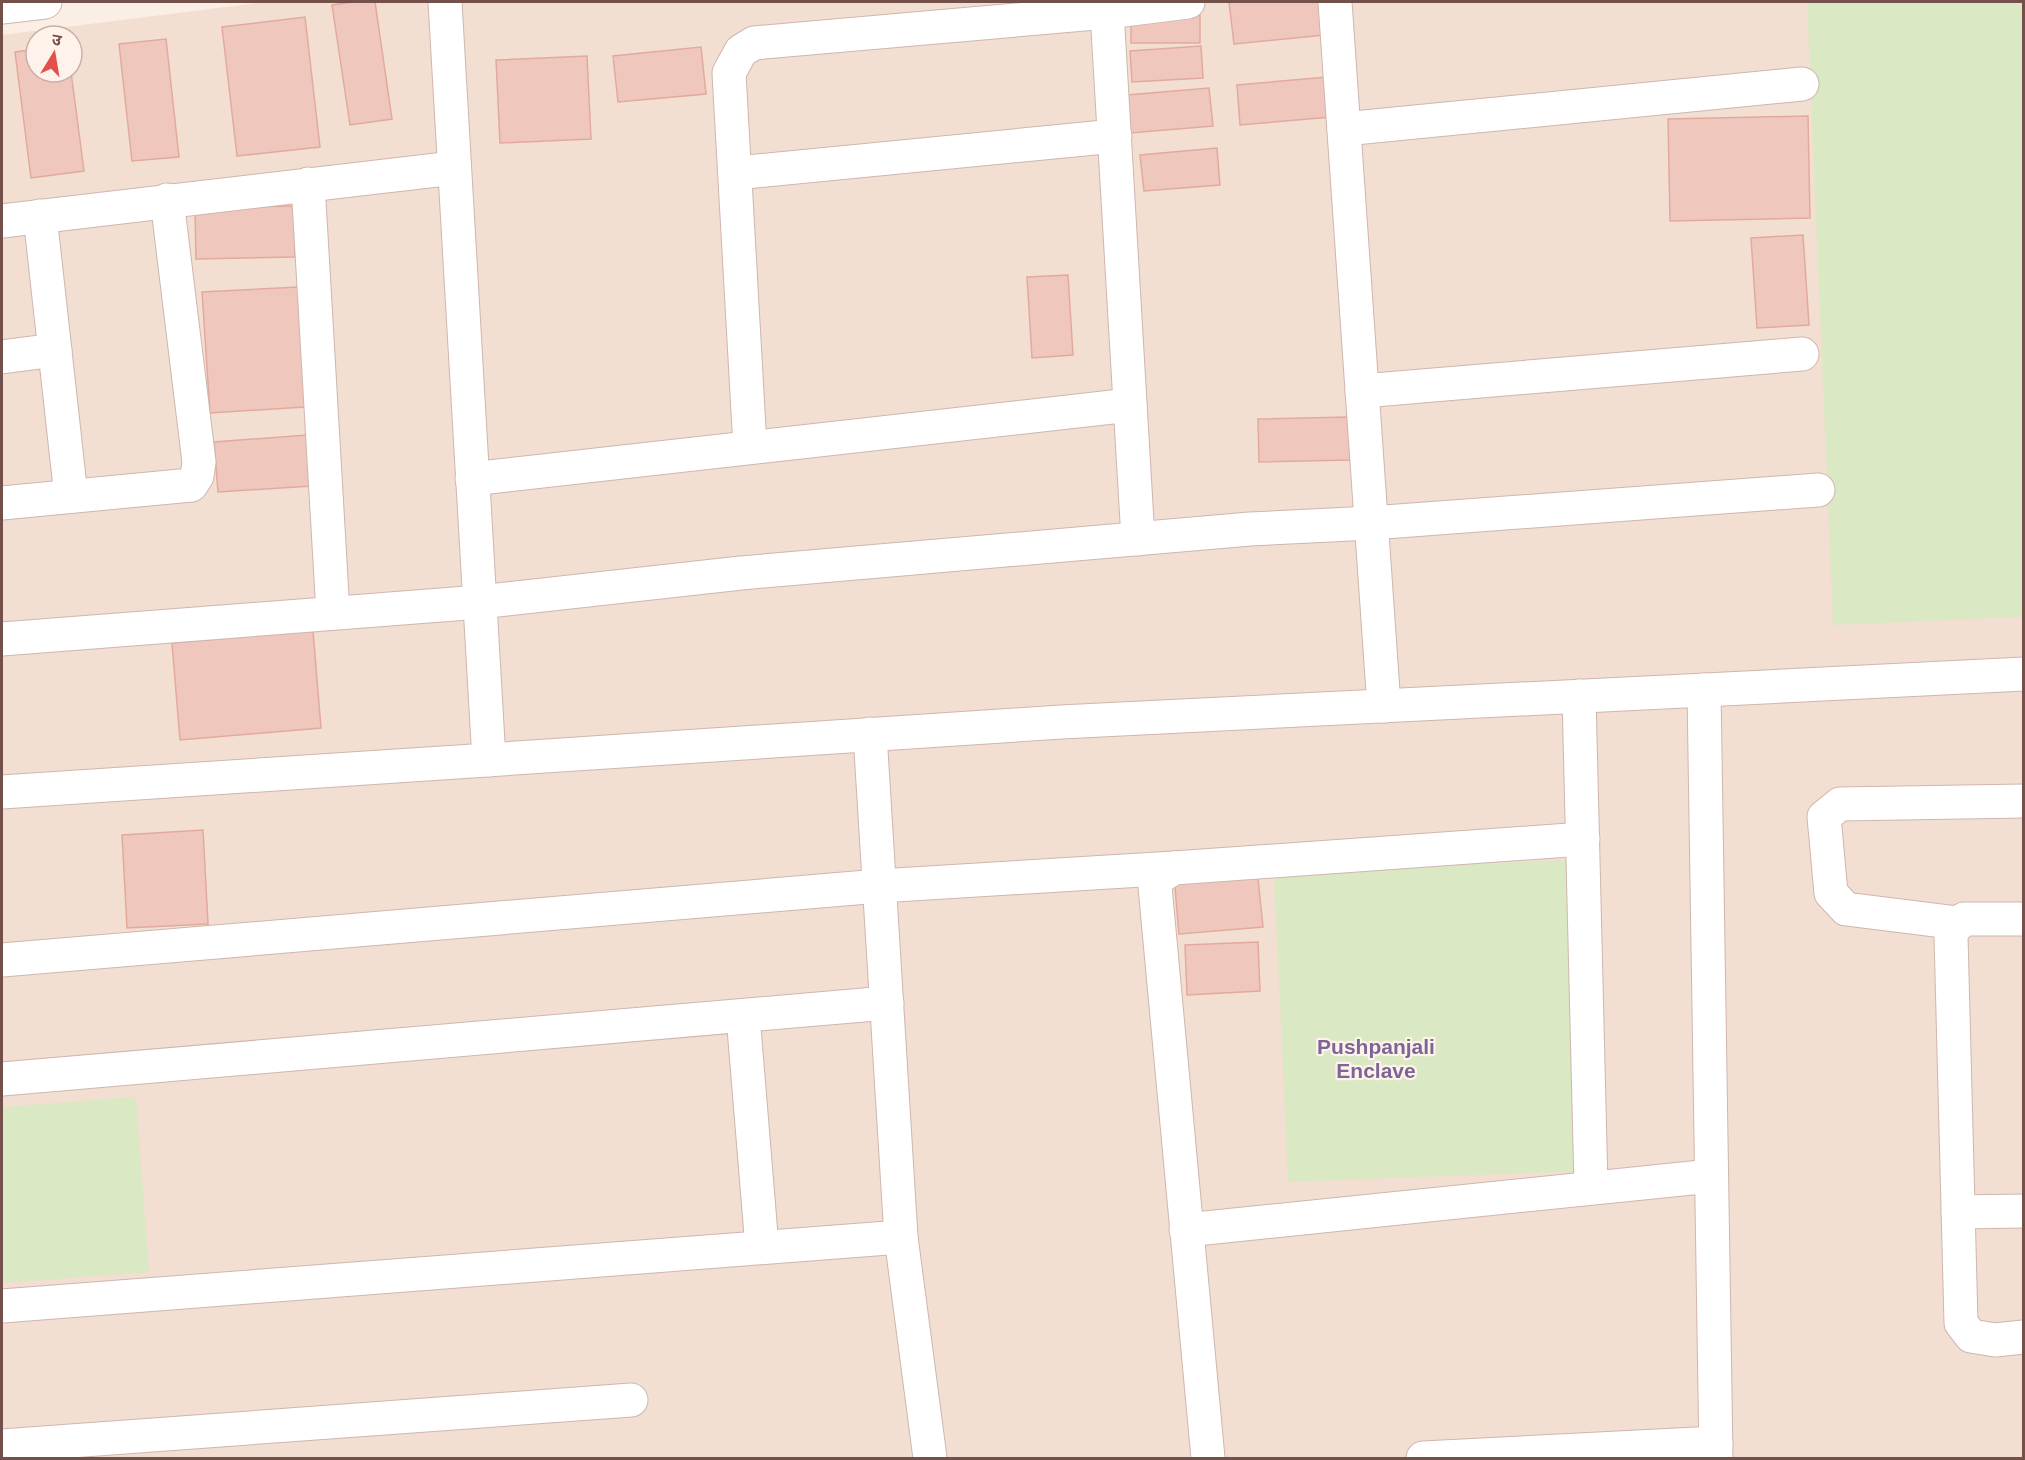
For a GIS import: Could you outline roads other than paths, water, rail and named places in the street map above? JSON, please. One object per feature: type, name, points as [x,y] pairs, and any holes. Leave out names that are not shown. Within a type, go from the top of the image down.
[{"type":"street","points":[[2,7],[45,2]]},
{"type":"street","points":[[445,2],[489,760]]},
{"type":"street","points":[[750,447],[729,74],[741,51],[754,44],[1107,12],[1188,2]]},
{"type":"street","points":[[1335,2],[1384,706]]},
{"type":"street","points":[[1107,12],[1138,539]]},
{"type":"street","points":[[1344,129],[1802,84]]},
{"type":"street","points":[[736,173],[1115,136]]},
{"type":"street","points":[[2,221],[454,168]]},
{"type":"street","points":[[308,184],[333,613]]},
{"type":"street","points":[[2,502],[191,485],[197,476],[199,462],[167,200]]},
{"type":"street","points":[[40,216],[71,496]]},
{"type":"street","points":[[2,357],[55,350]]},
{"type":"street","points":[[1362,392],[1802,354]]},
{"type":"street","points":[[472,478],[1130,405]]},
{"type":"street","points":[[2,639],[480,602],[741,573],[1138,539],[1818,490]]},
{"type":"street","points":[[2,792],[870,734],[2024,674]]},
{"type":"street","points":[[1423,1458],[1716,1451],[1704,690]]},
{"type":"street","points":[[1580,696],[1591,1187]]},
{"type":"street","points":[[870,734],[901,1237],[930,1458]]},
{"type":"street","points":[[1958,923],[1846,909],[1831,893],[1824,818],[1840,804],[2024,801]]},
{"type":"street","points":[[2,960],[879,886],[1583,839]]},
{"type":"street","points":[[1174,868],[1158,878],[1155,887],[1208,1458]]},
{"type":"street","points":[[2024,919],[1964,919],[1958,923],[1951,936],[1961,1323],[1971,1336],[1995,1340],[2024,1337]]},
{"type":"street","points":[[2,1079],[887,1003]]},
{"type":"street","points":[[743,1016],[762,1247]]},
{"type":"street","points":[[1186,1230],[1711,1176]]},
{"type":"street","points":[[1958,1212],[2024,1211]]},
{"type":"street","points":[[2,1306],[901,1237]]},
{"type":"street","points":[[2,1446],[630,1400]]},
{"type":"district","name":"Pushpanjali Enclave","points":[[1376,1059]]}]
